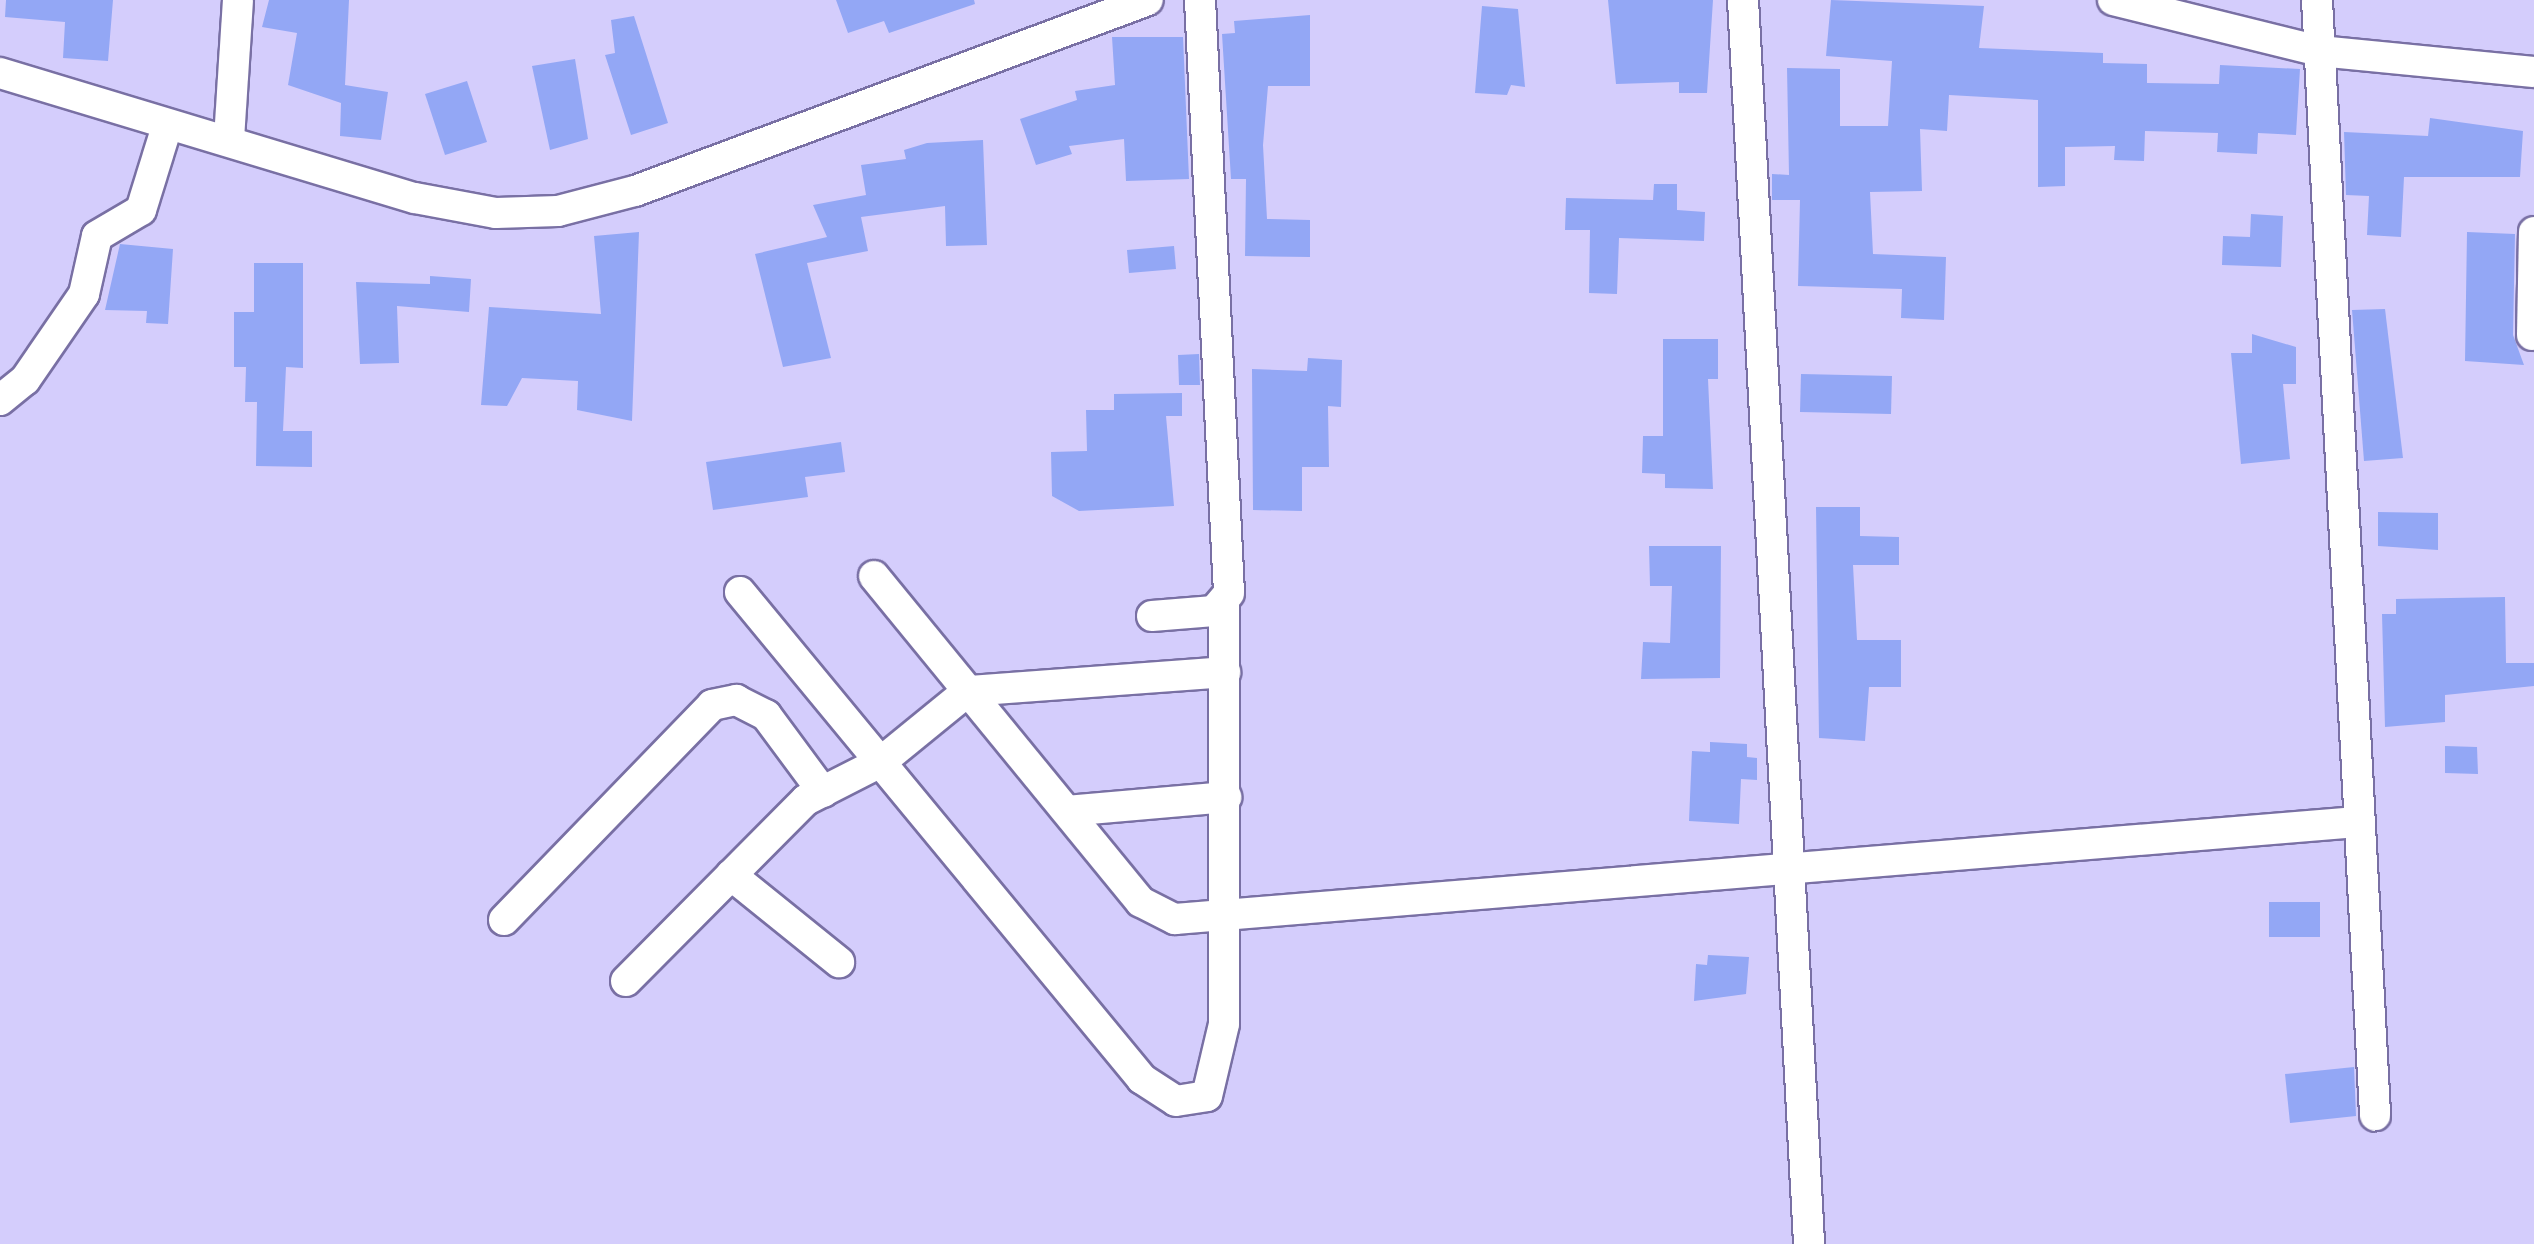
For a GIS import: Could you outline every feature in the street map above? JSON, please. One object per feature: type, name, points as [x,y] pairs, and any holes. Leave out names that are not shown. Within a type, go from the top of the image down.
[{"type":"street","points":[[229,139],[238,0]]},
{"type":"street","points":[[0,73],[167,126],[229,139],[414,198],[496,214],[558,210],[635,191],[1148,0]]},
{"type":"street","points":[[740,592],[1142,1078],[1176,1101],[1207,1096],[1219,1068],[1227,913],[1224,604],[1200,0]]},
{"type":"street","points":[[1744,0],[1808,1244]]},
{"type":"street","points":[[2113,0],[2319,52],[2534,72]]},
{"type":"street","points":[[2317,0],[2375,1116]]},
{"type":"street","points":[[0,400],[25,380],[84,294],[97,236],[141,210],[167,126]]},
{"type":"street","points":[[2532,336],[2534,232]]},
{"type":"street","points":[[874,576],[1141,902],[1175,919],[1790,864],[2357,822]]},
{"type":"street","points":[[1152,616],[1224,604]]},
{"type":"street","points":[[626,981],[731,875],[823,792],[881,762],[968,690],[1225,672]]},
{"type":"street","points":[[504,920],[712,705],[736,700],[766,715],[823,792]]},
{"type":"street","points":[[1067,811],[1226,797]]},
{"type":"street","points":[[731,875],[839,962]]},
{"type":"building","points":[[6,0],[113,0],[108,61],[63,58],[65,22],[5,17]]},
{"type":"building","points":[[269,0],[349,0],[345,85],[388,92],[381,140],[340,136],[341,103],[288,85],[297,33],[262,27]]},
{"type":"building","points":[[836,0],[974,0],[975,4],[889,33],[884,21],[848,33]]},
{"type":"building","points":[[1608,0],[1713,0],[1707,93],[1679,93],[1679,82],[1616,84]]},
{"type":"building","points":[[1831,0],[1984,6],[1979,48],[2103,53],[2103,63],[2147,64],[2147,83],[2219,84],[2220,65],[2300,69],[2296,135],[2258,133],[2257,154],[2217,152],[2218,133],[2145,131],[2144,161],[2114,160],[2115,146],[2065,147],[2065,186],[2038,187],[2038,100],[1949,95],[1947,131],[1920,129],[1922,191],[1870,192],[1873,254],[1946,257],[1944,320],[1901,318],[1902,289],[1798,286],[1800,200],[1772,200],[1772,174],[1789,175],[1787,68],[1840,69],[1840,126],[1888,126],[1892,61],[1826,56]]},
{"type":"building","points":[[1482,6],[1518,9],[1525,87],[1511,85],[1507,95],[1475,93]]},
{"type":"building","points":[[1310,15],[1310,86],[1268,86],[1263,145],[1267,219],[1310,220],[1310,257],[1245,256],[1246,179],[1231,179],[1222,34],[1235,33],[1234,21]]},
{"type":"building","points":[[634,16],[668,123],[631,135],[605,55],[615,53],[611,20]]},
{"type":"building","points":[[1112,37],[1183,37],[1189,179],[1126,181],[1124,139],[1069,146],[1072,154],[1036,165],[1020,119],[1077,100],[1075,91],[1115,85]]},
{"type":"building","points":[[575,59],[588,139],[550,150],[532,66]]},
{"type":"building","points":[[467,81],[487,142],[445,155],[425,94]]},
{"type":"building","points":[[2430,118],[2523,131],[2520,177],[2404,177],[2401,237],[2367,235],[2369,196],[2346,195],[2344,132],[2428,136]]},
{"type":"building","points":[[983,140],[987,245],[946,246],[945,206],[861,217],[868,251],[807,263],[831,358],[783,367],[755,254],[827,237],[813,205],[866,195],[861,165],[906,159],[904,150],[927,143]]},
{"type":"building","points":[[1654,184],[1677,184],[1677,210],[1705,212],[1704,241],[1619,238],[1617,294],[1589,293],[1590,230],[1565,230],[1566,198],[1653,200]]},
{"type":"building","points":[[2251,214],[2283,216],[2281,267],[2222,265],[2223,236],[2250,237]]},
{"type":"building","points":[[639,232],[632,421],[577,410],[578,381],[522,378],[507,406],[481,405],[489,307],[601,314],[594,236]]},
{"type":"building","points":[[2467,232],[2515,234],[2513,335],[2524,365],[2465,361]]},
{"type":"building","points":[[120,244],[173,249],[168,324],[146,323],[147,311],[105,310]]},
{"type":"building","points":[[1174,246],[1176,269],[1129,273],[1127,250]]},
{"type":"building","points":[[254,263],[303,263],[303,368],[286,367],[283,431],[312,431],[312,467],[256,466],[257,402],[245,402],[246,367],[234,367],[234,312],[254,312]]},
{"type":"building","points":[[430,276],[471,279],[469,312],[397,306],[399,363],[360,364],[356,282],[430,284]]},
{"type":"building","points":[[2385,309],[2403,458],[2364,461],[2352,310]]},
{"type":"building","points":[[2252,334],[2296,347],[2296,384],[2283,384],[2290,459],[2241,464],[2231,353],[2252,353]]},
{"type":"building","points":[[1663,339],[1718,339],[1718,379],[1708,379],[1713,489],[1665,488],[1665,474],[1642,473],[1643,436],[1663,436]]},
{"type":"building","points":[[1199,354],[1200,385],[1179,385],[1178,355]]},
{"type":"building","points":[[1308,358],[1342,360],[1341,407],[1328,406],[1329,467],[1302,467],[1302,511],[1253,510],[1252,369],[1307,371]]},
{"type":"building","points":[[1801,374],[1892,376],[1891,414],[1800,412]]},
{"type":"building","points":[[1182,393],[1182,416],[1166,416],[1174,506],[1079,511],[1052,496],[1051,452],[1087,451],[1086,410],[1114,410],[1114,394]]},
{"type":"building","points":[[841,442],[845,472],[805,477],[808,497],[713,510],[706,462]]},
{"type":"building","points":[[1816,507],[1860,507],[1860,536],[1899,537],[1899,565],[1853,565],[1857,640],[1901,640],[1901,687],[1869,687],[1865,741],[1819,738]]},
{"type":"building","points":[[2378,512],[2438,513],[2438,550],[2378,546]]},
{"type":"building","points":[[1649,546],[1721,546],[1720,678],[1641,679],[1643,642],[1670,643],[1672,586],[1650,586]]},
{"type":"building","points":[[2505,597],[2506,663],[2534,663],[2534,686],[2445,695],[2445,722],[2385,727],[2382,614],[2396,614],[2396,599]]},
{"type":"building","points":[[1710,742],[1747,744],[1747,757],[1757,758],[1757,780],[1741,779],[1739,824],[1689,821],[1692,751],[1710,752]]},
{"type":"building","points":[[2445,746],[2477,747],[2478,774],[2445,773]]},
{"type":"building","points":[[2269,902],[2320,902],[2320,937],[2269,937]]},
{"type":"building","points":[[1708,955],[1749,957],[1746,994],[1694,1001],[1696,964],[1707,965]]},
{"type":"building","points":[[2354,1067],[2356,1116],[2290,1123],[2285,1074]]}]
